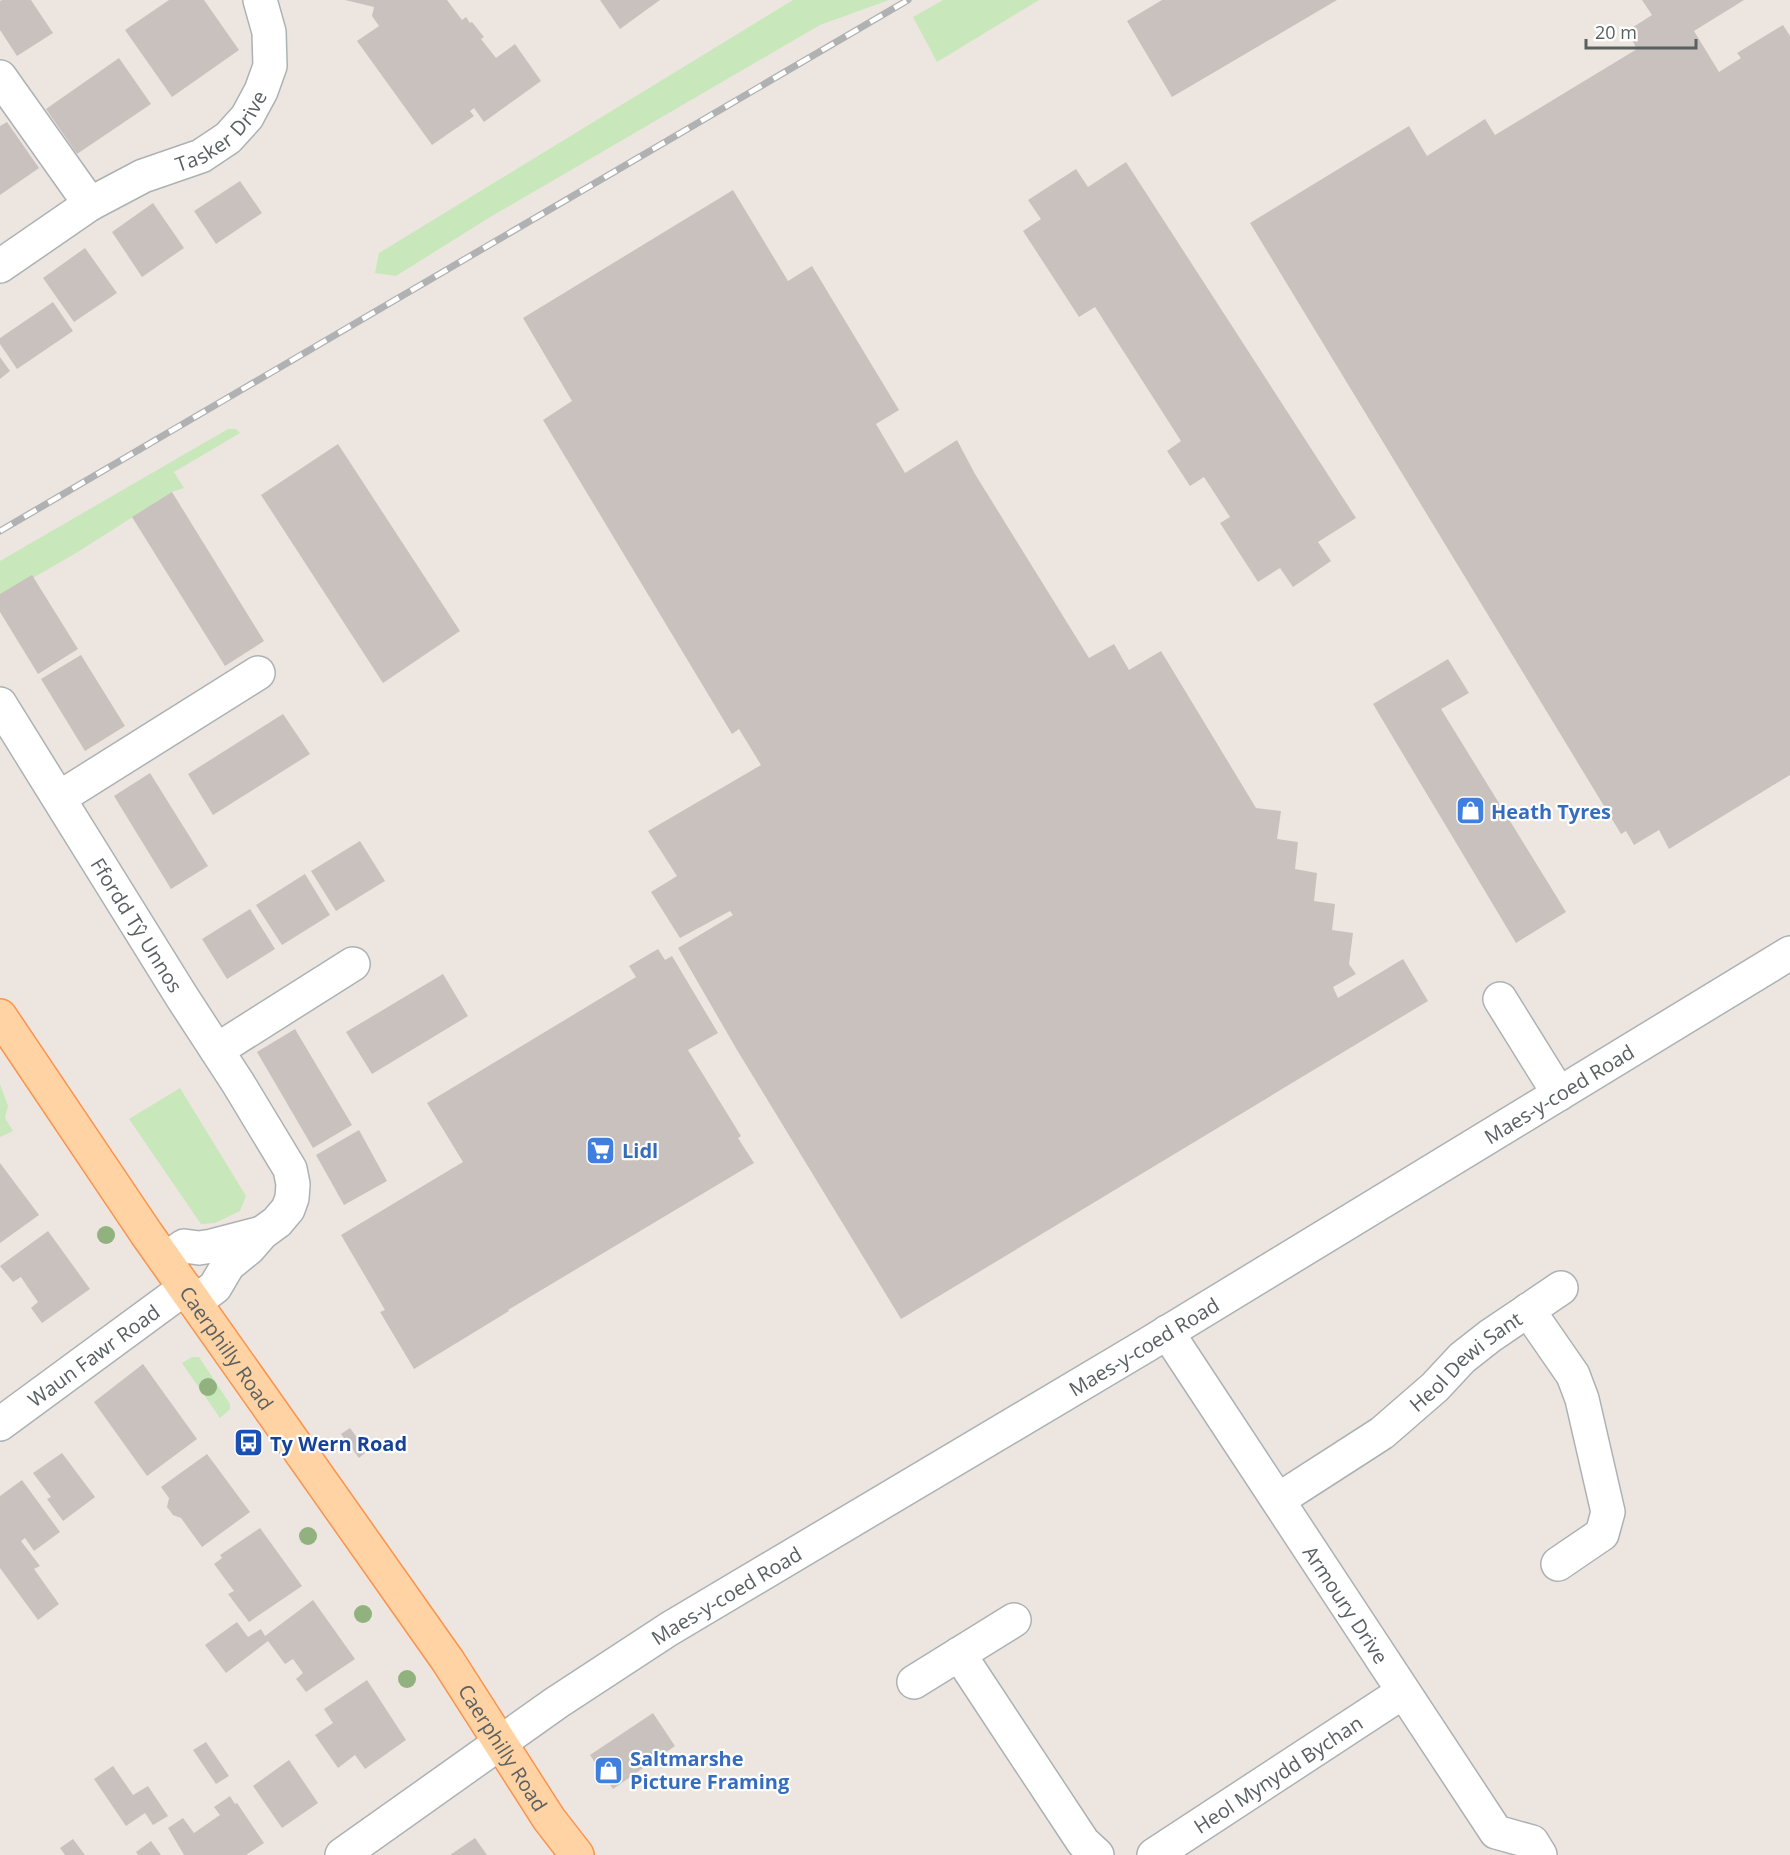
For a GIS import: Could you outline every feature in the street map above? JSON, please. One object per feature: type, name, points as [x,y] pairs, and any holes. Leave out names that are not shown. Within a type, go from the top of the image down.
[{"type":"main road","name":"Caerphilly Road","points":[[0,1016],[190,1295],[448,1661],[549,1819],[577,1855]]},
{"type":"street","name":"Tasker Drive","points":[[0,266],[90,204],[143,176],[201,156],[228,138],[247,117],[261,91],[270,66],[269,32],[260,0]]},
{"type":"street","points":[[0,77],[90,204]]},
{"type":"street","points":[[59,798],[258,673]]},
{"type":"street","name":"Ffordd Tŷ Unnos","points":[[0,704],[182,997],[218,1050],[290,1169],[293,1184],[288,1209],[277,1222],[228,1265],[215,1287],[190,1295]]},
{"type":"street","name":"Maes-y-coed Road","points":[[499,1743],[669,1629],[1167,1332],[1790,953]]},
{"type":"street","points":[[218,1050],[353,964]]},
{"type":"street","points":[[1500,999],[1559,1094]]},
{"type":"street","name":"Ffordd Tŷ Unnos","points":[[165,1259],[184,1246],[212,1246],[262,1233]]},
{"type":"street","points":[[1528,1310],[1561,1288]]},
{"type":"street","name":"Waun Fawr Road","points":[[0,1424],[190,1295]]},
{"type":"street","name":"Heol Dewi Sant","points":[[1278,1500],[1382,1433],[1435,1387],[1462,1358],[1490,1335],[1528,1310],[1573,1375],[1582,1399],[1608,1512],[1602,1534],[1558,1564]]},
{"type":"street","name":"Armoury Drive","points":[[1167,1332],[1403,1692],[1494,1844],[1532,1842],[1540,1855]]},
{"type":"street","points":[[915,1682],[1014,1620]]},
{"type":"street","points":[[959,1654],[1083,1842],[1097,1855]]},
{"type":"street","name":"Heol Mynydd Bychan","points":[[1154,1855],[1403,1692]]},
{"type":"street","points":[[342,1855],[499,1743]]},
{"type":"green space","points":[[793,0],[889,0],[820,25],[487,219],[396,276],[375,273],[379,253]]},
{"type":"green space","points":[[943,0],[1039,0],[937,62],[913,17]]},
{"type":"green space","points":[[228,429],[236,429],[240,433],[174,472],[184,488],[172,492],[76,553],[0,597],[0,561]]},
{"type":"green space","points":[[0,1084],[8,1106],[5,1118],[13,1131],[0,1137]]},
{"type":"green space","points":[[180,1088],[246,1196],[240,1211],[215,1223],[201,1224],[129,1119]]},
{"type":"green space","points":[[192,1357],[199,1357],[230,1404],[230,1409],[220,1418],[182,1363]]},
{"type":"building","points":[[31,0],[53,33],[17,56],[0,30],[0,1]]},
{"type":"building","points":[[169,0],[204,0],[239,50],[172,97],[125,30]]},
{"type":"building","points":[[345,0],[447,0],[462,20],[466,17],[470,23],[472,22],[484,37],[481,39],[496,58],[515,44],[541,81],[484,122],[474,108],[470,111],[474,116],[432,145],[357,41],[379,26],[372,16],[374,7]]},
{"type":"building","points":[[600,0],[660,0],[620,29]]},
{"type":"building","points":[[1162,0],[1337,0],[1172,97],[1127,21]]},
{"type":"building","points":[[1642,0],[1744,0],[1694,31],[1719,72],[1741,58],[1737,53],[1783,25],[1790,36],[1790,775],[1669,849],[1659,830],[1634,845],[1626,831],[1621,834],[1250,223],[1409,126],[1427,156],[1485,119],[1495,135],[1637,49],[1627,31],[1652,15]]},
{"type":"building","points":[[119,58],[151,104],[77,154],[46,109]]},
{"type":"building","points":[[7,122],[39,168],[0,195],[0,126]]},
{"type":"building","points":[[1126,162],[1356,518],[1318,542],[1331,561],[1293,587],[1280,568],[1258,582],[1220,523],[1230,517],[1204,477],[1190,486],[1167,451],[1181,441],[1095,307],[1079,317],[1023,231],[1041,219],[1028,200],[1076,169],[1088,187]]},
{"type":"building","points":[[240,181],[262,213],[216,244],[194,211]]},
{"type":"building","points":[[733,190],[788,281],[812,266],[899,410],[876,424],[905,473],[957,440],[975,474],[1089,658],[1114,644],[1129,670],[1161,651],[1256,808],[1281,811],[1277,839],[1298,842],[1295,869],[1317,873],[1314,901],[1335,904],[1332,930],[1353,933],[1349,964],[1356,974],[1333,987],[1338,998],[1403,959],[1428,1001],[901,1319],[737,1050],[678,948],[733,915],[730,911],[680,938],[651,892],[677,876],[648,831],[761,765],[739,729],[732,734],[543,420],[572,401],[523,318]]},
{"type":"building","points":[[153,203],[184,248],[142,277],[112,232]]},
{"type":"building","points":[[85,248],[117,293],[74,322],[43,278]]},
{"type":"building","points":[[53,302],[73,331],[17,369],[0,344],[0,338]]},
{"type":"building","points":[[0,357],[10,371],[0,379]]},
{"type":"building","points":[[338,444],[460,631],[383,683],[261,495]]},
{"type":"building","points":[[172,492],[264,641],[225,666],[132,517]]},
{"type":"building","points":[[32,575],[78,649],[38,674],[0,612],[0,594]]},
{"type":"building","points":[[81,655],[125,726],[85,751],[41,679]]},
{"type":"building","name":"Heath Tyres","points":[[1448,659],[1469,693],[1441,709],[1566,912],[1516,943],[1373,704]]},
{"type":"building","points":[[283,714],[310,754],[213,815],[188,774]]},
{"type":"building","points":[[150,773],[208,866],[171,889],[114,796]]},
{"type":"building","points":[[360,841],[385,881],[336,911],[311,871]]},
{"type":"building","points":[[305,874],[330,915],[282,945],[256,905]]},
{"type":"building","points":[[250,909],[275,949],[227,979],[202,939]]},
{"type":"building","name":"Lidl","points":[[658,949],[665,960],[672,956],[718,1033],[688,1050],[741,1136],[738,1138],[754,1163],[414,1369],[380,1312],[385,1310],[341,1235],[463,1162],[427,1103],[636,977],[629,966]]},
{"type":"building","points":[[443,974],[468,1016],[372,1074],[346,1032]]},
{"type":"building","points":[[295,1029],[352,1125],[313,1148],[257,1052]]},
{"type":"building","points":[[359,1130],[387,1181],[344,1205],[316,1155]]},
{"type":"building","points":[[0,1163],[39,1215],[0,1243]]},
{"type":"building","points":[[48,1231],[90,1289],[42,1323],[31,1308],[38,1302],[21,1277],[13,1282],[0,1266]]},
{"type":"building","points":[[143,1364],[197,1439],[147,1476],[94,1402]]},
{"type":"building","points":[[350,1428],[367,1451],[359,1458],[341,1434]]},
{"type":"building","points":[[62,1453],[95,1497],[63,1521],[47,1499],[51,1497],[33,1473]]},
{"type":"building","points":[[207,1454],[250,1512],[202,1547],[181,1518],[173,1515],[167,1507],[169,1498],[161,1487]]},
{"type":"building","points":[[22,1480],[60,1532],[34,1551],[25,1538],[21,1541],[40,1566],[34,1569],[59,1604],[38,1620],[0,1568],[0,1496]]},
{"type":"building","points":[[260,1528],[302,1586],[249,1622],[228,1594],[234,1591],[214,1564],[222,1558],[220,1555]]},
{"type":"building","points":[[313,1600],[355,1659],[306,1692],[296,1679],[303,1673],[293,1659],[285,1664],[268,1641],[226,1673],[205,1645],[237,1622],[248,1637],[261,1629],[265,1636]]},
{"type":"building","points":[[367,1680],[406,1740],[365,1769],[355,1755],[338,1768],[315,1735],[333,1723],[324,1709]]},
{"type":"building","points":[[653,1713],[675,1746],[613,1789],[590,1755]]},
{"type":"building","points":[[206,1742],[229,1776],[216,1784],[193,1750]]},
{"type":"building","points":[[289,1760],[318,1803],[282,1828],[253,1786]]},
{"type":"building","points":[[113,1766],[133,1795],[148,1786],[168,1816],[153,1825],[145,1813],[126,1826],[94,1779]]},
{"type":"building","points":[[230,1796],[264,1843],[246,1855],[184,1855],[168,1828],[183,1818],[194,1833],[220,1815],[214,1807]]},
{"type":"building","points":[[475,1838],[487,1855],[450,1855]]},
{"type":"building","points":[[73,1839],[85,1855],[65,1855],[60,1848]]},
{"type":"building","points":[[151,1841],[161,1855],[138,1855],[136,1852]]},
{"type":"railway","points":[[0,531],[908,0]]},
{"type":"place","name":"Heath Tyres","points":[[1470,811]]},
{"type":"place","name":"Lidl","points":[[601,1150]]},
{"type":"place","name":"Ty Wern Road","points":[[249,1443]]},
{"type":"place","name":"Saltmarshe Picture Framing","points":[[609,1770]]}]
